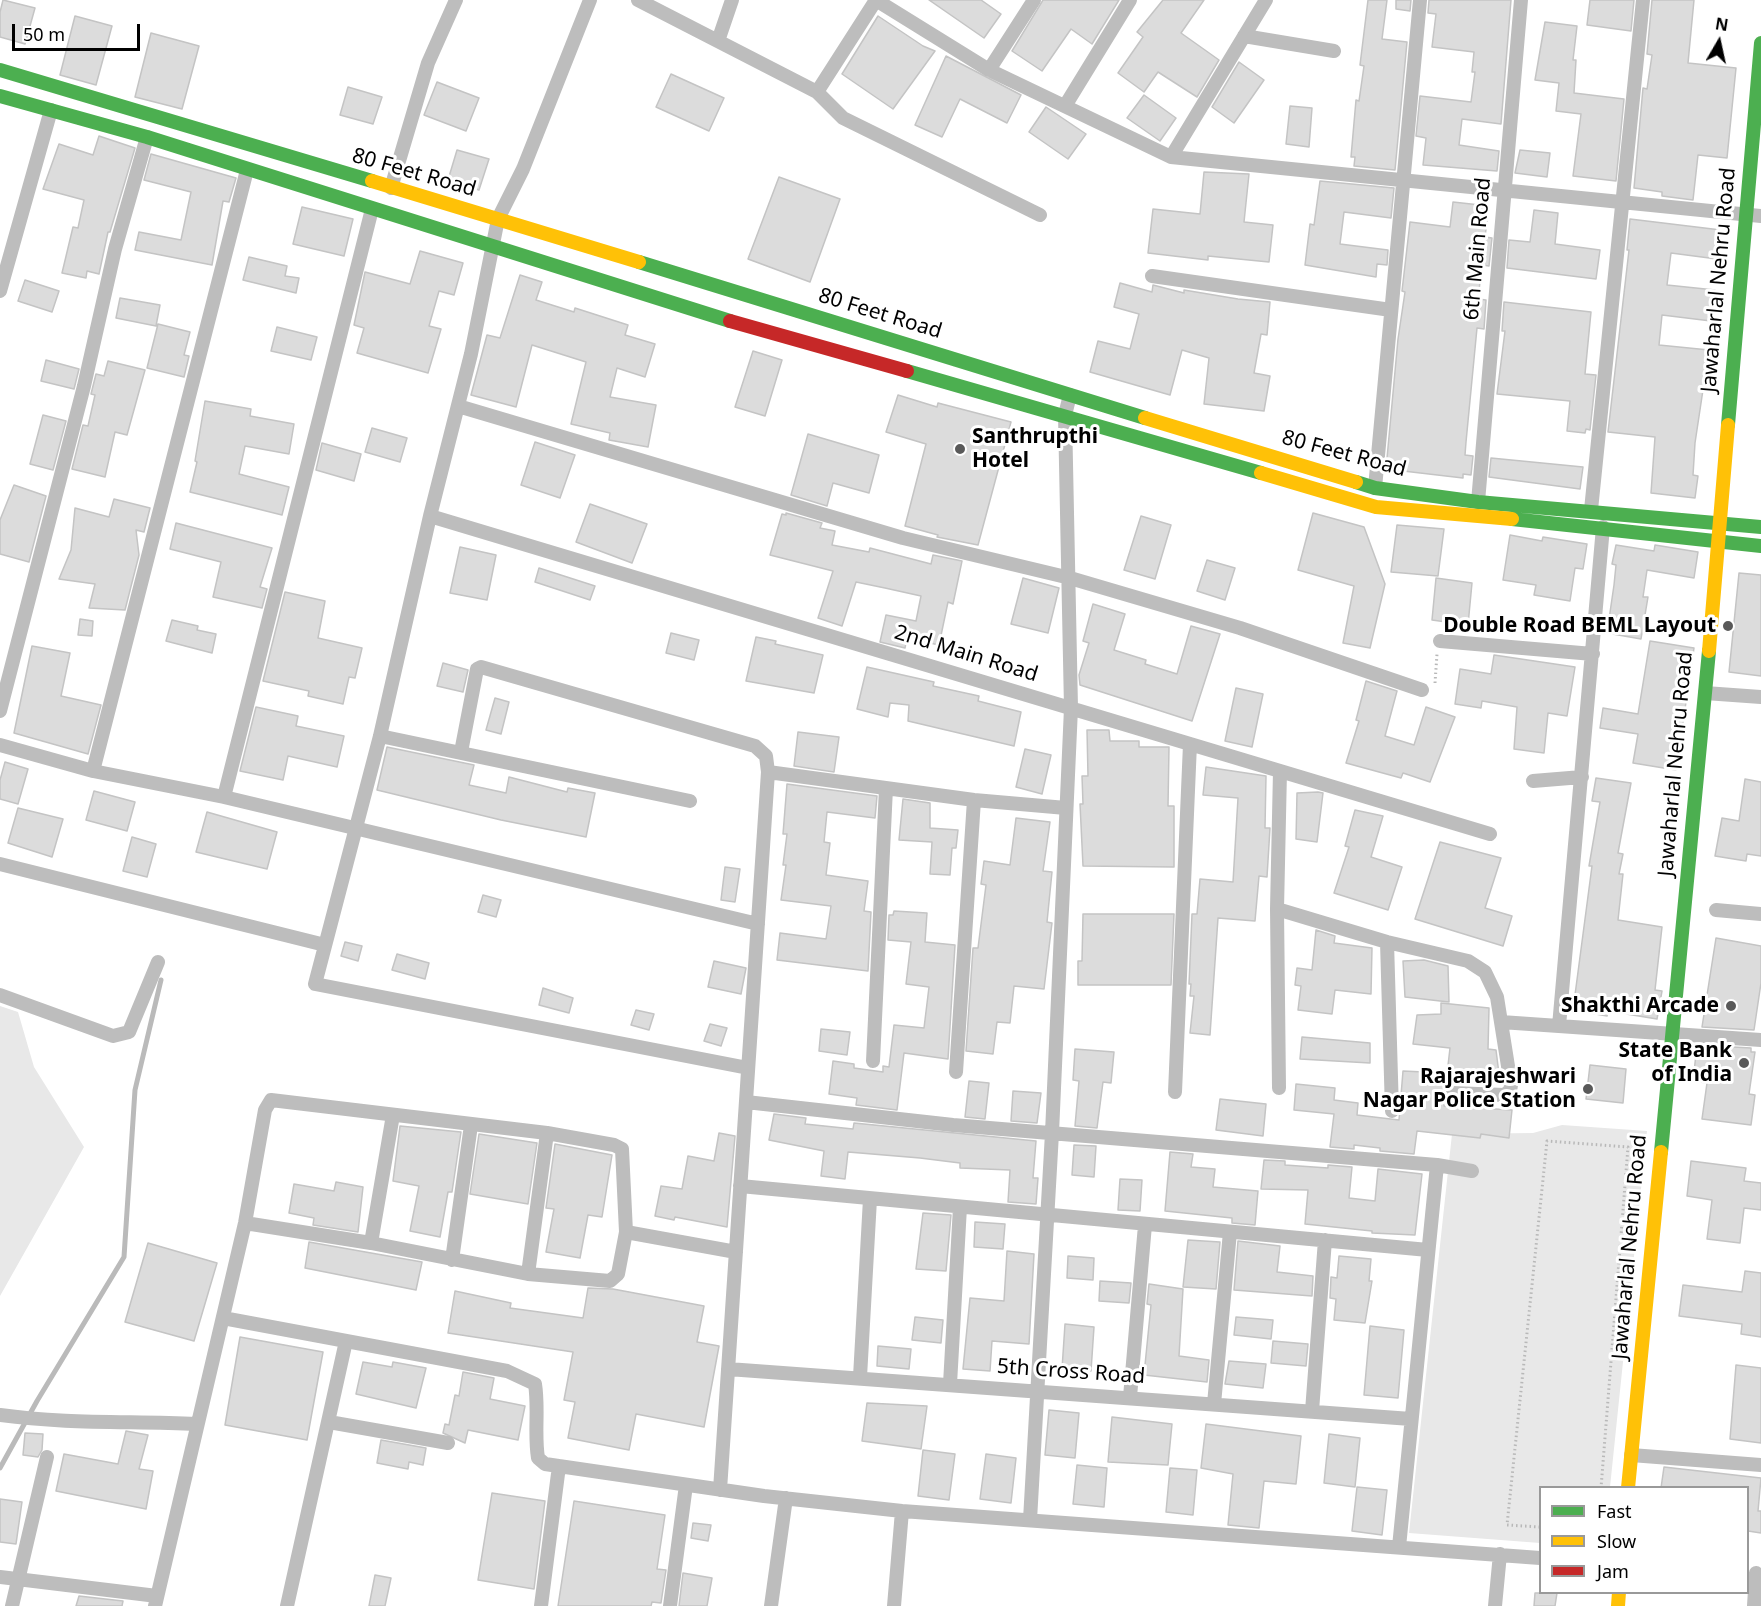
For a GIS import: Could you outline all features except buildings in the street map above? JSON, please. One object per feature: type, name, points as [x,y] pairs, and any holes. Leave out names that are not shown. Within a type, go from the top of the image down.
[{"type":"main road","name":"Jawaharlal Nehru Road","points":[[1628,1486],[1705,693],[1761,43]]},
{"type":"main road","name":"80 Feet Road","points":[[0,70],[498,219],[1375,488],[1478,502],[1720,521],[1761,527]]},
{"type":"main road","name":"80 Feet Road","points":[[0,96],[147,137],[735,323],[1065,415],[1376,507],[1604,527],[1761,546]]},
{"type":"street","points":[[391,188],[428,63],[456,0]]},
{"type":"street","points":[[590,0],[523,169],[498,219],[458,406],[430,516],[380,736],[315,984],[748,1068]]},
{"type":"street","points":[[638,0],[817,92],[843,117],[1040,215]]},
{"type":"street","points":[[718,41],[732,0]]},
{"type":"street","points":[[817,92],[876,0],[989,70],[1171,157],[1404,178],[1622,204],[1761,216]]},
{"type":"street","points":[[989,70],[1034,0]]},
{"type":"street","points":[[1065,106],[1130,0]]},
{"type":"street","points":[[1171,157],[1266,0]]},
{"type":"street","points":[[1375,488],[1420,0]]},
{"type":"street","name":"6th Main Road","points":[[1478,502],[1521,0]]},
{"type":"street","points":[[1591,510],[1643,0]]},
{"type":"street","points":[[1244,36],[1334,51]]},
{"type":"street","points":[[0,291],[51,110]]},
{"type":"street","points":[[0,711],[5,673],[84,386],[115,249],[147,137]]},
{"type":"street","points":[[93,771],[247,170]]},
{"type":"street","points":[[224,797],[372,208]]},
{"type":"street","points":[[1152,276],[1391,309]]},
{"type":"street","points":[[1030,1520],[1048,1215],[1071,708],[1065,415],[1070,395]]},
{"type":"street","points":[[458,406],[903,538],[1070,578],[1240,628],[1422,690]]},
{"type":"street","name":"2nd Main Road","points":[[430,516],[1490,834]]},
{"type":"street","points":[[1559,1026],[1604,527]]},
{"type":"street","points":[[1440,641],[1593,654]]},
{"type":"street","points":[[461,752],[477,669],[482,667],[760,748],[766,756],[768,772],[720,1490]]},
{"type":"street","points":[[1705,693],[1761,697]]},
{"type":"street","points":[[380,736],[690,801]]},
{"type":"street","points":[[1175,1092],[1190,744]]},
{"type":"street","points":[[0,745],[93,771],[224,797],[758,924]]},
{"type":"street","points":[[1279,1088],[1276,909],[1280,771]]},
{"type":"street","points":[[768,772],[974,800],[1066,808]]},
{"type":"street","points":[[1533,781],[1582,777]]},
{"type":"street","points":[[873,1060],[886,788]]},
{"type":"street","points":[[956,1072],[974,800]]},
{"type":"street","points":[[0,864],[325,945]]},
{"type":"street","points":[[1276,909],[1387,942],[1468,961],[1485,972],[1497,997],[1511,1085],[1510,1091],[1504,1095],[1452,1093]]},
{"type":"street","points":[[1716,910],[1761,914]]},
{"type":"street","points":[[1387,942],[1392,1111]]},
{"type":"street","points":[[0,995],[113,1036],[129,1032],[158,962]]},
{"type":"street","points":[[1501,1022],[1761,1040]]},
{"type":"street","points":[[0,1577],[156,1601],[245,1223],[265,1110],[271,1100],[547,1133],[614,1145],[622,1149],[626,1232],[618,1274],[610,1281],[528,1274],[371,1243],[245,1223]]},
{"type":"street","points":[[746,1102],[953,1125],[1437,1165],[1472,1171]]},
{"type":"street","points":[[371,1243],[393,1115]]},
{"type":"street","points":[[452,1260],[471,1125]]},
{"type":"street","points":[[528,1274],[547,1133]]},
{"type":"street","points":[[1399,1547],[1437,1165]]},
{"type":"street","points":[[740,1186],[1428,1250]]},
{"type":"street","points":[[861,1377],[870,1199]]},
{"type":"street","points":[[950,1384],[960,1207]]},
{"type":"street","points":[[1130,1397],[1145,1225]]},
{"type":"street","points":[[626,1232],[736,1252]]},
{"type":"street","points":[[1214,1404],[1230,1232]]},
{"type":"street","points":[[1312,1411],[1325,1240]]},
{"type":"street","points":[[223,1318],[507,1371],[525,1377],[535,1384],[537,1400],[535,1436],[538,1458],[545,1464],[720,1490],[902,1510],[1539,1558]]},
{"type":"street","points":[[287,1606],[346,1341]]},
{"type":"street","name":"5th Cross Road","points":[[728,1370],[861,1377],[1411,1419]]},
{"type":"street","points":[[0,1415],[46,1421],[102,1420],[196,1424]]},
{"type":"street","points":[[329,1422],[448,1443]]},
{"type":"street","points":[[1631,1455],[1761,1465]]},
{"type":"street","points":[[12,1606],[47,1457]]},
{"type":"street","points":[[541,1606],[559,1466]]},
{"type":"street","points":[[670,1606],[686,1485]]},
{"type":"street","points":[[771,1606],[786,1498]]},
{"type":"street","points":[[894,1606],[902,1510]]},
{"type":"street","points":[[1495,1606],[1500,1554]]},
{"type":"street","points":[[1754,1606],[1755,1573]]},
{"type":"path","points":[[1422,690],[1429,691],[1437,680],[1440,641]]},
{"type":"path","points":[[1539,1527],[1507,1525],[1547,1141],[1628,1147],[1601,1486]]},
{"type":"shaded area","points":[[0,1006],[18,1012],[34,1067],[84,1147],[0,1296]]},
{"type":"shaded area","points":[[1562,1125],[1647,1131],[1610,1486],[1539,1486],[1539,1543],[1409,1533],[1452,1134],[1533,1133]]},
{"type":"waterway","points":[[0,1468],[37,1401],[124,1257],[135,1090],[161,980]]},
{"type":"traffic: fast","points":[[1728,425],[1761,43]]},
{"type":"traffic: fast","points":[[0,70],[372,181]]},
{"type":"traffic: fast","points":[[0,96],[147,137],[730,321]]},
{"type":"traffic: fast","points":[[639,262],[1145,418]]},
{"type":"traffic: fast","points":[[907,371],[1261,473]]},
{"type":"traffic: fast","points":[[1356,482],[1375,488],[1478,502],[1761,527]]},
{"type":"traffic: fast","points":[[1512,519],[1761,546]]},
{"type":"traffic: fast","points":[[1661,1152],[1709,651]]},
{"type":"traffic: slow","points":[[372,181],[639,262]]},
{"type":"traffic: slow","points":[[1145,418],[1356,482]]},
{"type":"traffic: slow","points":[[1709,651],[1728,425]]},
{"type":"traffic: slow","points":[[1261,473],[1376,507],[1512,519]]},
{"type":"traffic: slow","points":[[1628,1486],[1661,1152]]},
{"type":"traffic: slow","points":[[1618,1606],[1619,1594]]},
{"type":"traffic: jam","points":[[730,321],[907,371]]},
{"type":"place","name":"Santhrupthi Hotel","points":[[960,449]]},
{"type":"place","name":"Double Road BEML Layout","points":[[1728,626]]},
{"type":"place","name":"Shakthi Arcade","points":[[1731,1006]]},
{"type":"place","name":"State Bank of India","points":[[1744,1063]]},
{"type":"place","name":"Rajarajeshwari Nagar Police Station","points":[[1588,1089]]}]
